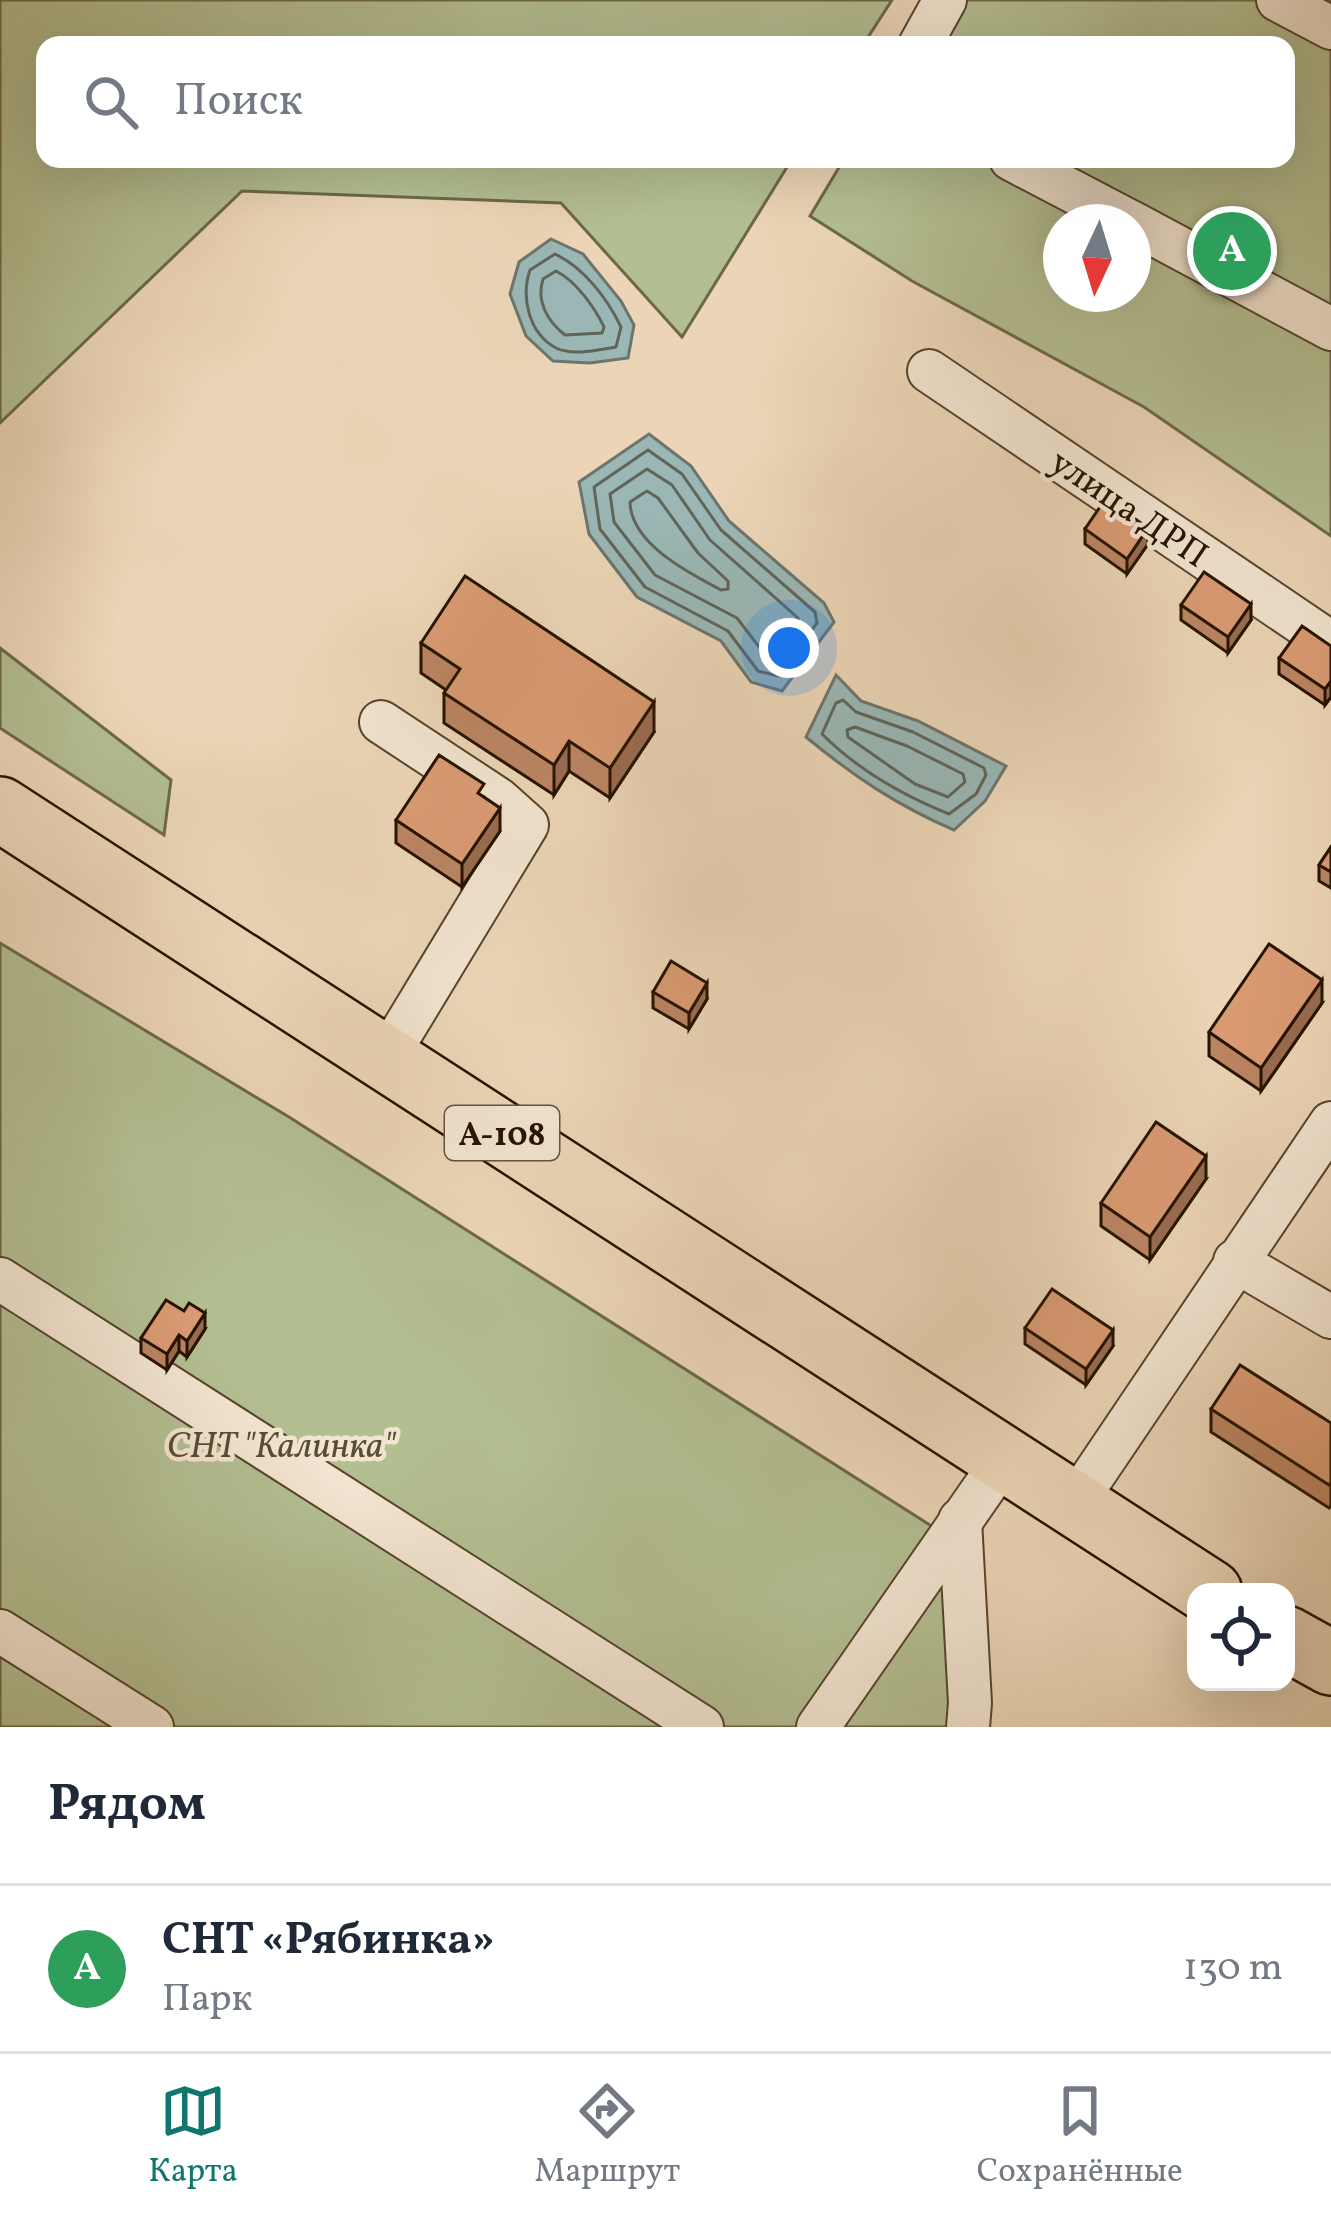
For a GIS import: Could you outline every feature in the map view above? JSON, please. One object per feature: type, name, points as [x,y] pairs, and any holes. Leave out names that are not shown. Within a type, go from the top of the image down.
[{"type":"highway","name":"А-108","points":[[0,809],[1196,1583]]},
{"type":"highway","points":[[1295,1642],[1331,1663]]},
{"type":"street","points":[[925,36],[945,0]]},
{"type":"street","points":[[1278,0],[1331,28]]},
{"type":"street","points":[[1028,168],[1097,204]]},
{"type":"street","points":[[1151,232],[1331,328]]},
{"type":"street","name":"улица ДРП","points":[[929,371],[1331,643]]},
{"type":"street","points":[[381,722],[498,799],[527,825],[386,1058]]},
{"type":"street","points":[[1074,1504],[1331,1123]]},
{"type":"street","points":[[1235,1261],[1331,1317]]},
{"type":"street","points":[[0,1279],[702,1727]]},
{"type":"street","points":[[818,1727],[1004,1459]]},
{"type":"street","points":[[960,1520],[968,1727]]},
{"type":"street","points":[[0,1631],[152,1727]]},
{"type":"green space","points":[[0,0],[892,0],[869,36],[36,36],[36,168],[786,168],[682,337],[561,203],[242,191],[0,423]]},
{"type":"green space","points":[[938,0],[1331,0],[1331,536],[1144,407],[912,281],[810,216],[839,168],[1295,168],[1295,36],[916,36]]},
{"type":"green space","points":[[0,648],[171,780],[164,835],[0,728]]},
{"type":"green space","name":"СНТ \"Калинка\"","points":[[0,943],[289,1117],[977,1555],[980,1727],[0,1727]]},
{"type":"water","points":[[551,239],[583,254],[621,301],[634,325],[628,358],[553,361],[526,336],[510,294],[519,262]]},
{"type":"water","points":[[649,434],[691,466],[729,521],[824,603],[834,622],[782,691],[751,682],[721,641],[637,597],[589,534],[579,482]]},
{"type":"water","points":[[836,675],[861,701],[918,721],[1006,766],[985,801],[954,830],[877,789],[806,737]]},
{"type":"building","points":[[1106,498],[1148,528],[1127,559],[1085,529]]},
{"type":"building","points":[[1204,572],[1251,604],[1228,637],[1181,605]]},
{"type":"building","points":[[465,576],[654,702],[610,768],[569,741],[554,765],[444,693],[460,669],[421,643]]},
{"type":"building","points":[[1302,626],[1331,646],[1331,681],[1325,689],[1279,658]]},
{"type":"building","points":[[439,755],[484,784],[478,793],[500,808],[462,864],[396,820]]},
{"type":"building","points":[[1331,847],[1331,872],[1319,865]]},
{"type":"building","points":[[1269,944],[1322,980],[1261,1068],[1209,1032]]},
{"type":"building","points":[[671,961],[707,983],[689,1013],[653,992]]},
{"type":"building","points":[[1156,1122],[1206,1156],[1150,1237],[1101,1203]]},
{"type":"building","points":[[1052,1289],[1113,1330],[1086,1369],[1025,1328]]},
{"type":"building","points":[[166,1300],[184,1311],[189,1303],[205,1313],[187,1341],[179,1335],[167,1354],[141,1338]]},
{"type":"building","points":[[1240,1365],[1331,1423],[1329,1485],[1211,1409]]},
{"type":"place","name":"СНТ «Рябинка»","points":[[1232,251]]}]
